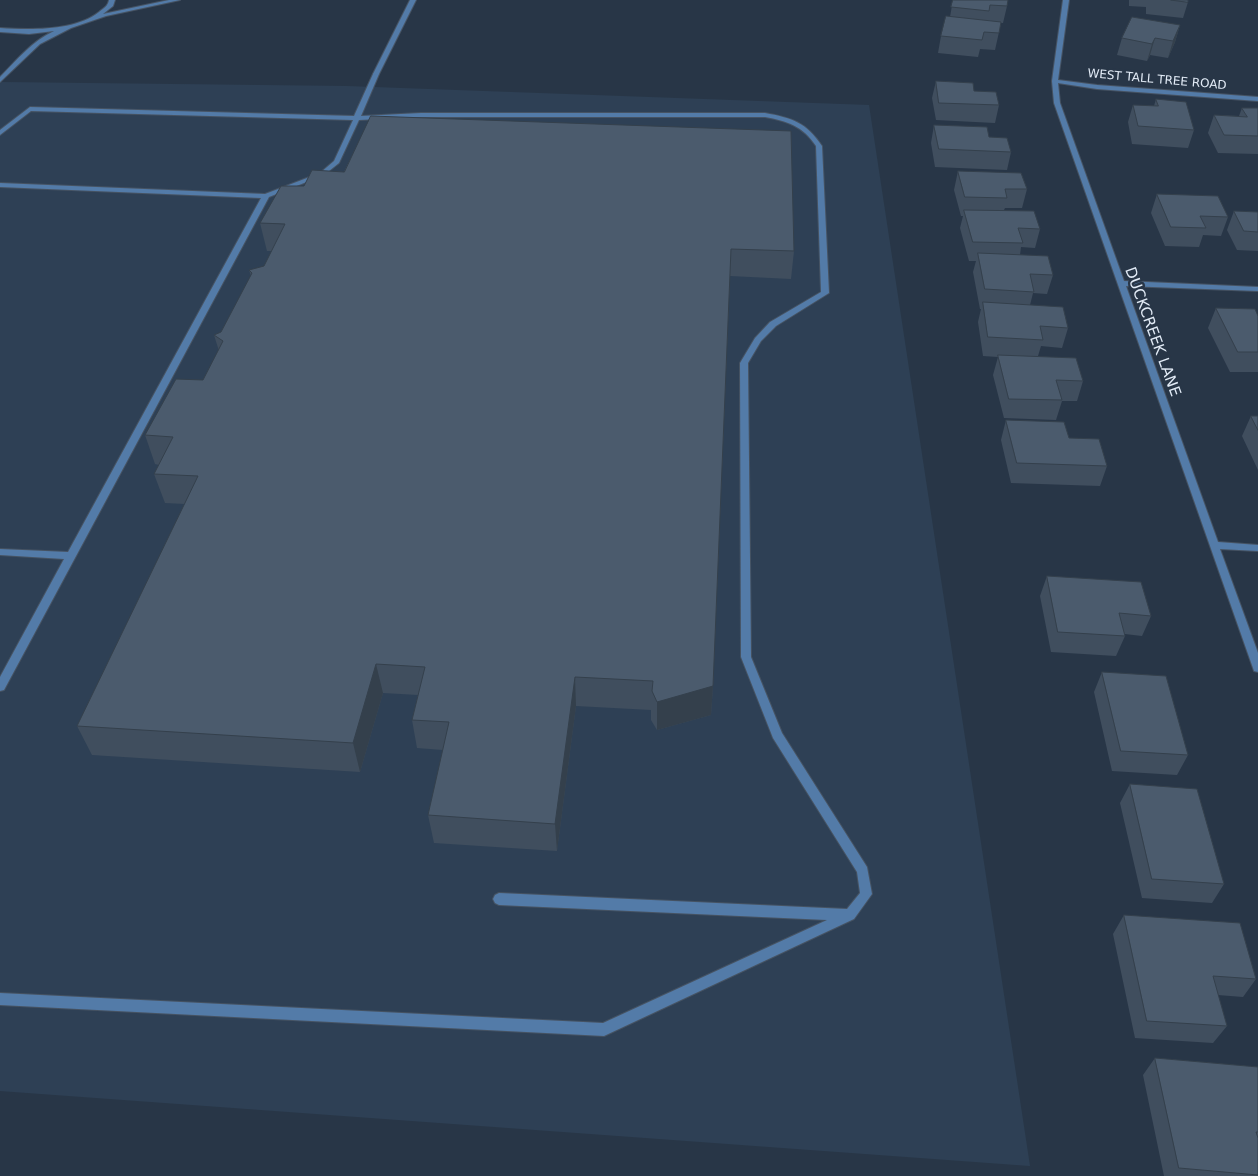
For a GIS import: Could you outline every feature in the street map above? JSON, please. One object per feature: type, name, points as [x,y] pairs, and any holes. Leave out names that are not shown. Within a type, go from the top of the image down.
[{"type":"street","points":[[0,80],[39,43],[69,27],[103,13],[112,0]]},
{"type":"street","points":[[0,30],[29,32],[69,27],[128,10],[177,0]]},
{"type":"street","points":[[0,185],[266,196],[322,174],[337,162],[376,74],[413,0]]},
{"type":"street","name":"DUCKCREEK LANE","points":[[1066,0],[1055,81],[1057,103],[1258,668]]},
{"type":"street","name":"WEST TALL TREE ROAD","points":[[1055,81],[1258,99]]},
{"type":"street","points":[[0,133],[30,109],[356,118],[440,114],[765,115],[792,121],[810,131],[819,146],[825,293],[773,324],[758,340],[744,363],[746,658],[777,735],[863,871],[866,894],[850,915],[604,1030],[0,999]]},
{"type":"street","points":[[0,687],[266,196]]},
{"type":"street","points":[[1120,283],[1258,289]]},
{"type":"street","points":[[1214,545],[1258,548]]},
{"type":"street","points":[[0,552],[72,556]]},
{"type":"street","points":[[499,899],[850,915]]},
{"type":"shaded area","points":[[0,82],[346,86],[869,105],[1030,1166],[0,1091]]},
{"type":"building","points":[[953,0],[1008,0],[1007,6],[990,5],[989,11],[951,7]]},
{"type":"building","points":[[1171,0],[1188,0],[1188,2]]},
{"type":"building","points":[[946,16],[1001,22],[999,33],[984,32],[982,40],[941,36]]},
{"type":"building","points":[[1132,17],[1180,25],[1173,41],[1155,38],[1152,44],[1122,38]]},
{"type":"building","points":[[936,81],[973,83],[974,91],[996,92],[999,105],[939,103]]},
{"type":"building","points":[[1156,99],[1186,102],[1194,130],[1138,126],[1133,105],[1158,106]]},
{"type":"building","points":[[1242,108],[1258,108],[1258,136],[1224,135],[1214,115],[1247,117]]},
{"type":"building","points":[[371,116],[791,131],[794,251],[731,249],[713,686],[657,702],[652,691],[653,681],[575,677],[555,824],[428,815],[449,722],[412,720],[425,667],[376,664],[353,743],[77,726],[198,476],[154,474],[173,437],[145,435],[176,379],[203,380],[223,341],[214,335],[221,332],[252,273],[249,270],[264,266],[285,224],[260,223],[281,186],[304,186],[312,170],[344,172]]},
{"type":"building","points":[[934,125],[987,127],[989,137],[1007,138],[1011,152],[939,149]]},
{"type":"building","points":[[958,171],[1021,173],[1027,189],[1005,189],[1007,198],[965,197]]},
{"type":"building","points":[[1157,194],[1218,196],[1228,217],[1200,216],[1206,228],[1171,227]]},
{"type":"building","points":[[964,210],[1034,211],[1040,229],[1018,228],[1023,243],[973,242]]},
{"type":"building","points":[[1234,211],[1258,212],[1258,232],[1244,231]]},
{"type":"building","points":[[978,253],[1048,256],[1053,275],[1030,274],[1034,292],[985,289]]},
{"type":"building","points":[[983,302],[1063,307],[1068,328],[1040,326],[1043,340],[988,337]]},
{"type":"building","points":[[1216,308],[1255,309],[1258,316],[1258,352],[1238,352]]},
{"type":"building","points":[[998,355],[1076,358],[1083,381],[1056,380],[1062,400],[1009,399]]},
{"type":"building","points":[[1251,416],[1258,416],[1258,430]]},
{"type":"building","points":[[1006,420],[1064,422],[1069,438],[1099,439],[1107,466],[1017,463]]},
{"type":"building","points":[[1047,576],[1141,582],[1151,616],[1119,613],[1125,636],[1058,632]]},
{"type":"building","points":[[1102,672],[1166,676],[1188,755],[1121,751]]},
{"type":"building","points":[[1130,784],[1197,789],[1224,884],[1152,879]]},
{"type":"building","points":[[1124,915],[1240,923],[1256,979],[1213,976],[1227,1026],[1147,1021]]},
{"type":"building","points":[[1155,1058],[1258,1067],[1258,1132],[1256,1132],[1258,1138],[1258,1175],[1179,1168]]}]
